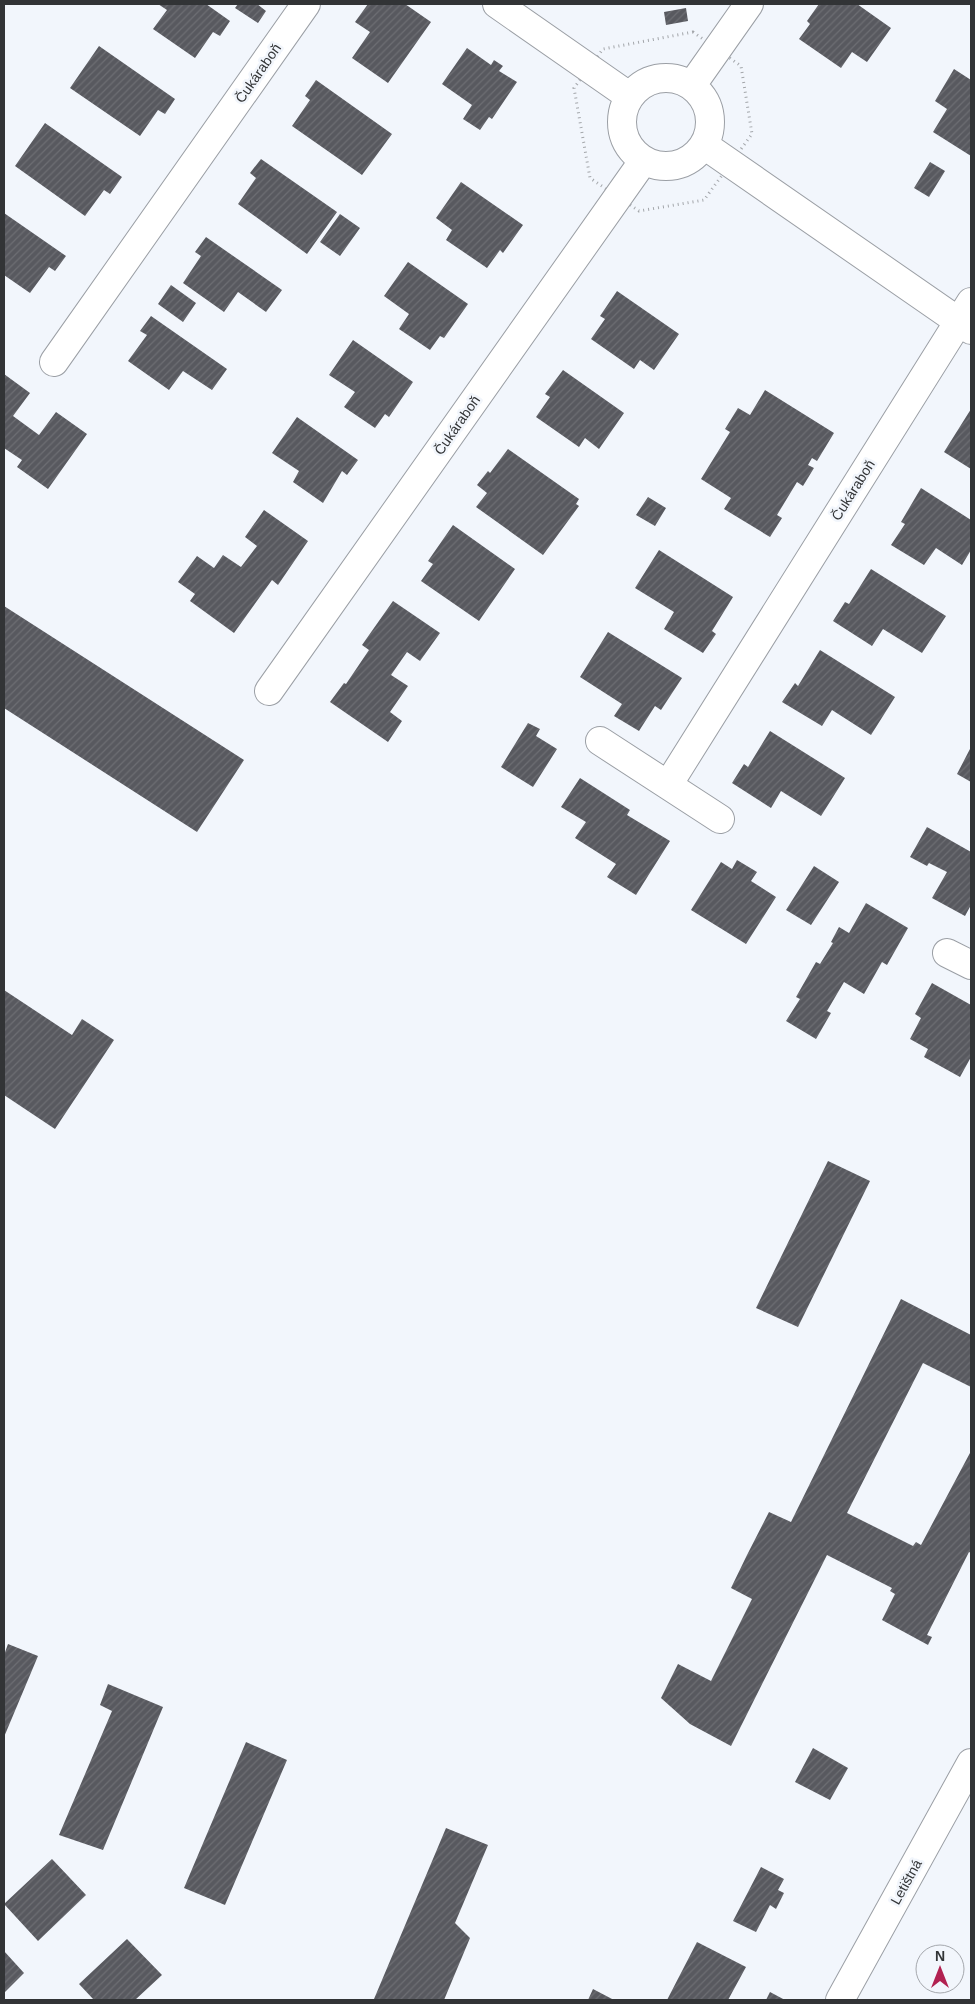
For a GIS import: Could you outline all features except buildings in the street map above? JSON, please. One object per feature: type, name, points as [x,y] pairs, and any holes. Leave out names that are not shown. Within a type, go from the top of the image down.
[{"type":"street","name":"Čukáraboň","points":[[54,362],[306,4]]},
{"type":"street","points":[[497,4],[630,96]]},
{"type":"street","points":[[692,85],[749,4]]},
{"type":"street","points":[[670,77],[692,85],[706,102],[711,124],[704,145],[688,161],[665,166],[644,160],[630,148],[622,131],[622,113],[630,96],[647,81],[662,78],[670,77]]},
{"type":"street","name":"Čukáraboň","points":[[668,785],[967,318],[704,145]]},
{"type":"street","name":"Čukáraboň","points":[[269,691],[644,160]]},
{"type":"street","points":[[600,741],[720,819]]},
{"type":"street","points":[[947,953],[971,964]]},
{"type":"street","name":"Letištná","points":[[840,2000],[971,1763]]},
{"type":"path","points":[[693,32],[718,49],[741,66],[752,134],[704,200],[639,211],[590,178],[574,88],[603,49],[693,32]]}]
